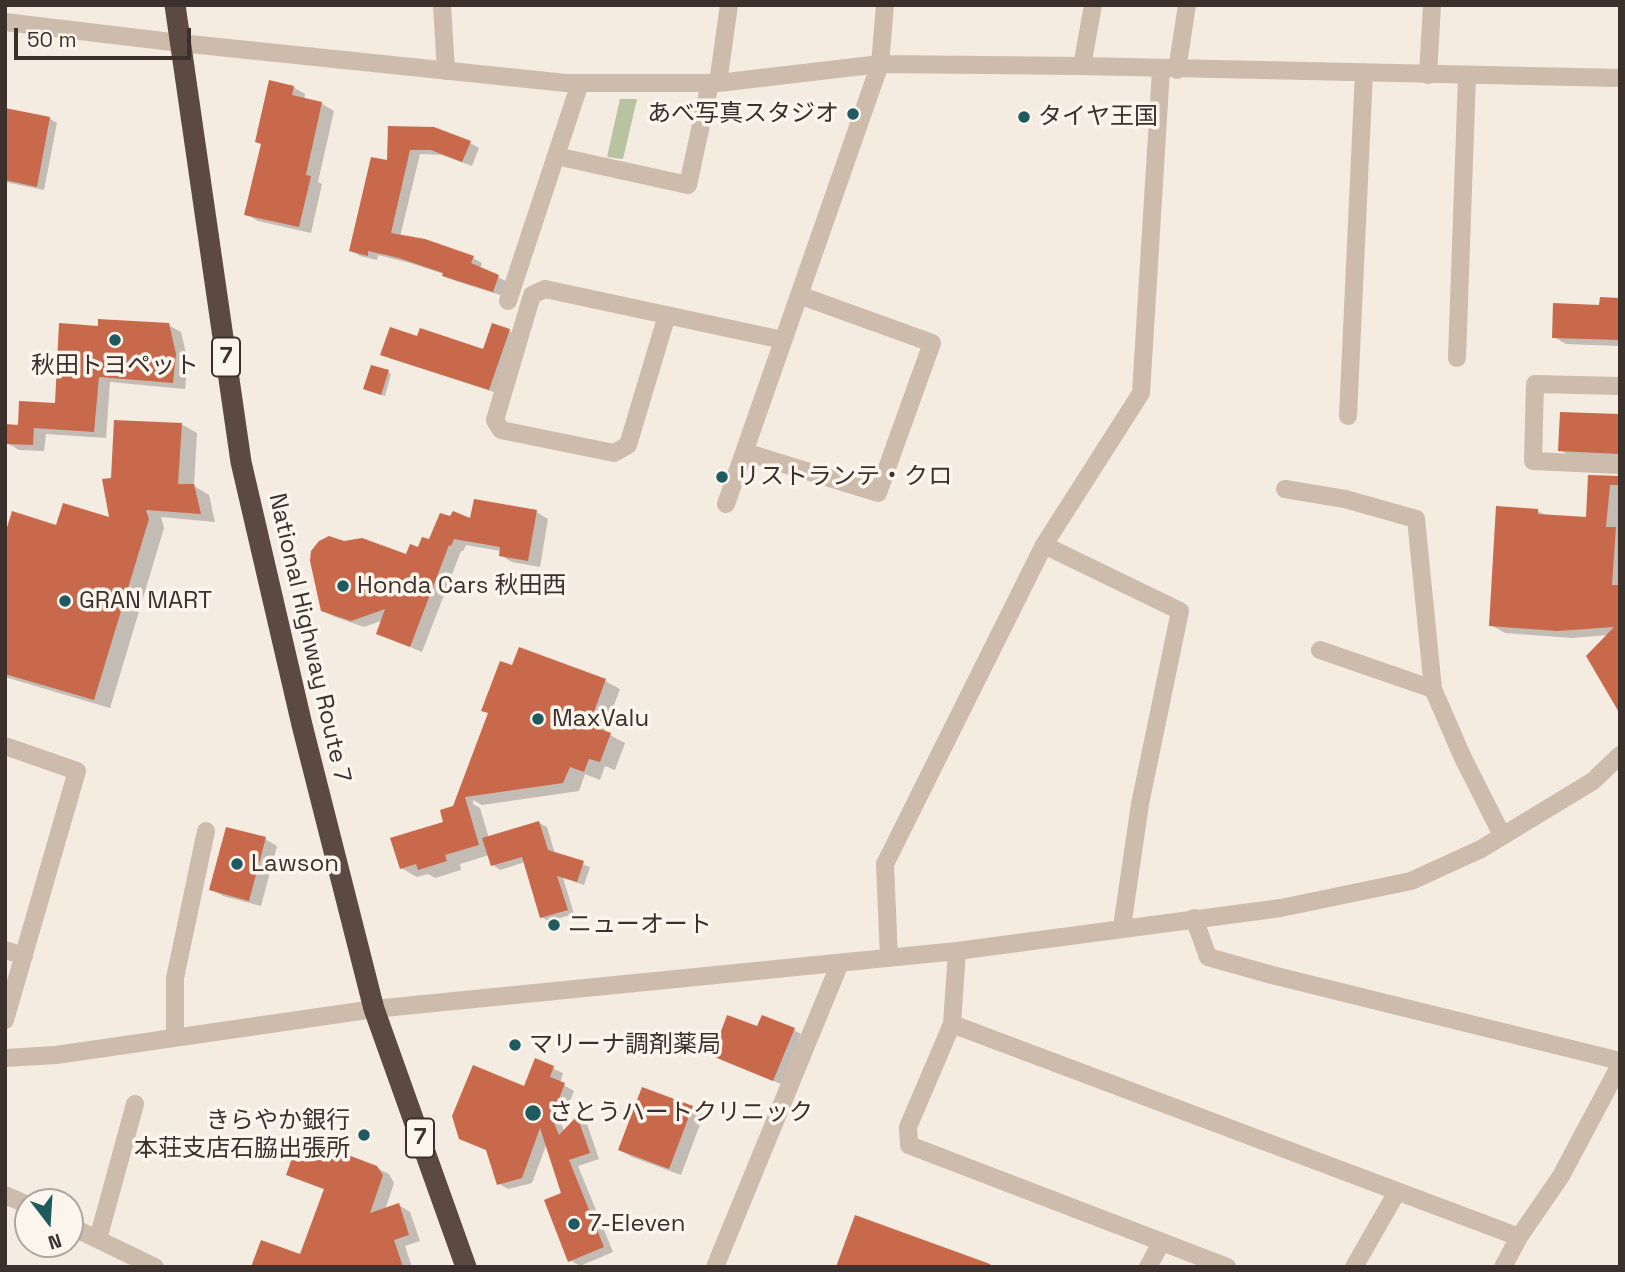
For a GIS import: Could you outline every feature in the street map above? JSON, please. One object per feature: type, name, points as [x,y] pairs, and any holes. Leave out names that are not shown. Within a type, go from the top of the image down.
[{"type":"highway","name":"National Highway Route 7","points":[[175,5],[241,462],[302,725],[374,1009],[466,1267]]},
{"type":"street","points":[[442,5],[446,71]]},
{"type":"street","points":[[556,156],[688,185],[714,83],[729,5]]},
{"type":"street","points":[[726,504],[880,64],[885,5]]},
{"type":"street","points":[[1082,66],[1093,5]]},
{"type":"street","points":[[889,958],[885,864],[1044,545],[1141,393],[1169,70],[1187,5]]},
{"type":"street","points":[[1427,75],[1432,5]]},
{"type":"street","points":[[5,22],[180,43],[580,83],[714,83],[880,64],[1620,78]]},
{"type":"street","points":[[1348,415],[1364,72]]},
{"type":"street","points":[[1457,358],[1467,76]]},
{"type":"street","points":[[508,301],[580,83]]},
{"type":"street","points":[[667,315],[628,445],[614,453],[501,430],[495,420],[531,295],[545,289],[667,315],[783,340]]},
{"type":"street","points":[[745,452],[878,493],[932,343],[799,295]]},
{"type":"street","points":[[1620,386],[1535,384],[1533,461],[1620,466]]},
{"type":"street","points":[[1284,489],[1345,499],[1416,519],[1433,689],[1463,758],[1502,835]]},
{"type":"street","points":[[1044,545],[1181,611],[1140,804],[1122,927]]},
{"type":"street","points":[[1320,650],[1433,689]]},
{"type":"street","points":[[5,746],[77,771],[5,1020]]},
{"type":"street","points":[[5,1058],[56,1055],[374,1009],[957,951],[1281,908],[1411,881],[1481,849],[1593,781],[1620,755]]},
{"type":"street","points":[[175,1038],[175,978],[206,831]]},
{"type":"street","points":[[1194,918],[1208,957],[1620,1063],[1561,1176],[1518,1237],[1503,1267]]},
{"type":"street","points":[[5,950],[24,956]]},
{"type":"street","points":[[957,951],[952,1024],[908,1127],[909,1145],[1227,1267]]},
{"type":"street","points":[[715,1267],[840,963]]},
{"type":"street","points":[[952,1024],[1518,1237]]},
{"type":"street","points":[[98,1239],[135,1104]]},
{"type":"street","points":[[1354,1267],[1397,1192]]},
{"type":"street","points":[[84,1232],[155,1267]]},
{"type":"street","points":[[1148,1267],[1161,1243]]},
{"type":"green space","points":[[620,99],[637,99],[623,159],[607,157]]},
{"type":"building","points":[[269,80],[294,86],[292,95],[322,102],[306,175],[311,176],[299,227],[244,215],[261,144],[255,142]]},
{"type":"building","points":[[5,108],[50,117],[37,187],[5,180]]},
{"type":"building","points":[[388,126],[434,127],[471,141],[462,162],[431,150],[410,150],[391,233],[425,239],[474,256],[471,263],[499,275],[493,292],[442,276],[443,273],[399,258],[368,251],[368,256],[349,251],[371,157],[387,160]]},
{"type":"building","points":[[1600,297],[1620,298],[1620,340],[1552,338],[1553,303],[1599,305]]},
{"type":"building","name":"秋田トヨペット","points":[[98,319],[169,323],[176,354],[173,383],[99,377],[94,432],[34,428],[33,445],[5,444],[6,424],[18,425],[19,401],[55,403],[59,323],[98,326]]},
{"type":"building","points":[[492,323],[510,329],[489,390],[380,355],[390,327],[417,336],[420,328],[483,349]]},
{"type":"building","points":[[371,365],[389,370],[381,395],[363,389]]},
{"type":"building","points":[[1560,412],[1620,414],[1620,454],[1558,451]]},
{"type":"building","name":"GRAN MART","points":[[114,420],[182,423],[178,484],[194,484],[201,514],[146,510],[149,519],[94,700],[5,674],[5,534],[12,511],[56,525],[63,503],[109,517],[102,479],[111,478]]},
{"type":"building","points":[[1588,475],[1620,476],[1620,485],[1610,485],[1606,527],[1616,527],[1612,585],[1620,585],[1620,714],[1586,656],[1614,627],[1557,631],[1489,626],[1496,506],[1538,509],[1538,514],[1586,517]]},
{"type":"building","points":[[474,499],[537,510],[528,561],[499,556],[500,547],[454,539],[451,546],[449,545],[410,647],[376,634],[385,609],[351,621],[321,611],[310,561],[311,551],[319,541],[329,536],[344,541],[362,538],[406,554],[410,544],[418,547],[422,537],[429,539],[440,513],[450,516],[453,511],[470,518]]},
{"type":"building","name":"MaxValu","points":[[519,647],[606,679],[589,725],[611,733],[600,762],[589,759],[584,772],[570,767],[563,783],[465,797],[479,845],[445,855],[447,861],[418,870],[416,864],[400,869],[390,838],[443,822],[440,810],[453,806],[488,713],[481,711],[500,661],[512,665]]},
{"type":"building","points":[[539,821],[548,850],[584,861],[577,882],[557,876],[568,910],[540,918],[522,857],[491,866],[482,838]]},
{"type":"building","name":"Lawson","points":[[226,827],[266,837],[249,901],[209,890]]},
{"type":"building","points":[[727,1015],[757,1026],[762,1015],[795,1028],[773,1081],[712,1056]]},
{"type":"building","points":[[535,1058],[554,1066],[550,1077],[565,1083],[552,1118],[559,1135],[577,1116],[590,1153],[569,1160],[604,1247],[568,1262],[544,1200],[561,1193],[540,1128],[522,1178],[497,1185],[486,1150],[459,1139],[452,1116],[473,1065],[524,1086]]},
{"type":"building","points":[[642,1087],[693,1106],[669,1169],[618,1150]]},
{"type":"building","points":[[300,1135],[341,1149],[340,1152],[377,1166],[383,1175],[370,1213],[399,1203],[409,1235],[394,1240],[403,1267],[251,1267],[261,1240],[300,1254],[324,1189],[286,1175]]},
{"type":"building","points":[[855,1215],[990,1264],[990,1267],[836,1267]]},
{"type":"place","name":"あべ写真スタジオ","points":[[853,114]]},
{"type":"place","name":"タイヤ王国","points":[[1024,117]]},
{"type":"place","name":"秋田トヨペット","points":[[115,340]]},
{"type":"place","name":"リストランテ・クロ","points":[[722,477]]},
{"type":"place","name":"Honda Cars 秋田西","points":[[343,586]]},
{"type":"place","name":"GRAN MART","points":[[65,601]]},
{"type":"place","name":"MaxValu","points":[[538,719]]},
{"type":"place","name":"Lawson","points":[[237,864]]},
{"type":"place","name":"ニューオート","points":[[554,925]]},
{"type":"place","name":"マリーナ調剤薬局","points":[[515,1045]]},
{"type":"place","name":"さとうハートクリニック","points":[[533,1113]]},
{"type":"place","name":"きらやか銀行 本荘支店石脇出張所","points":[[364,1135]]},
{"type":"place","name":"7-Eleven","points":[[574,1224]]}]
